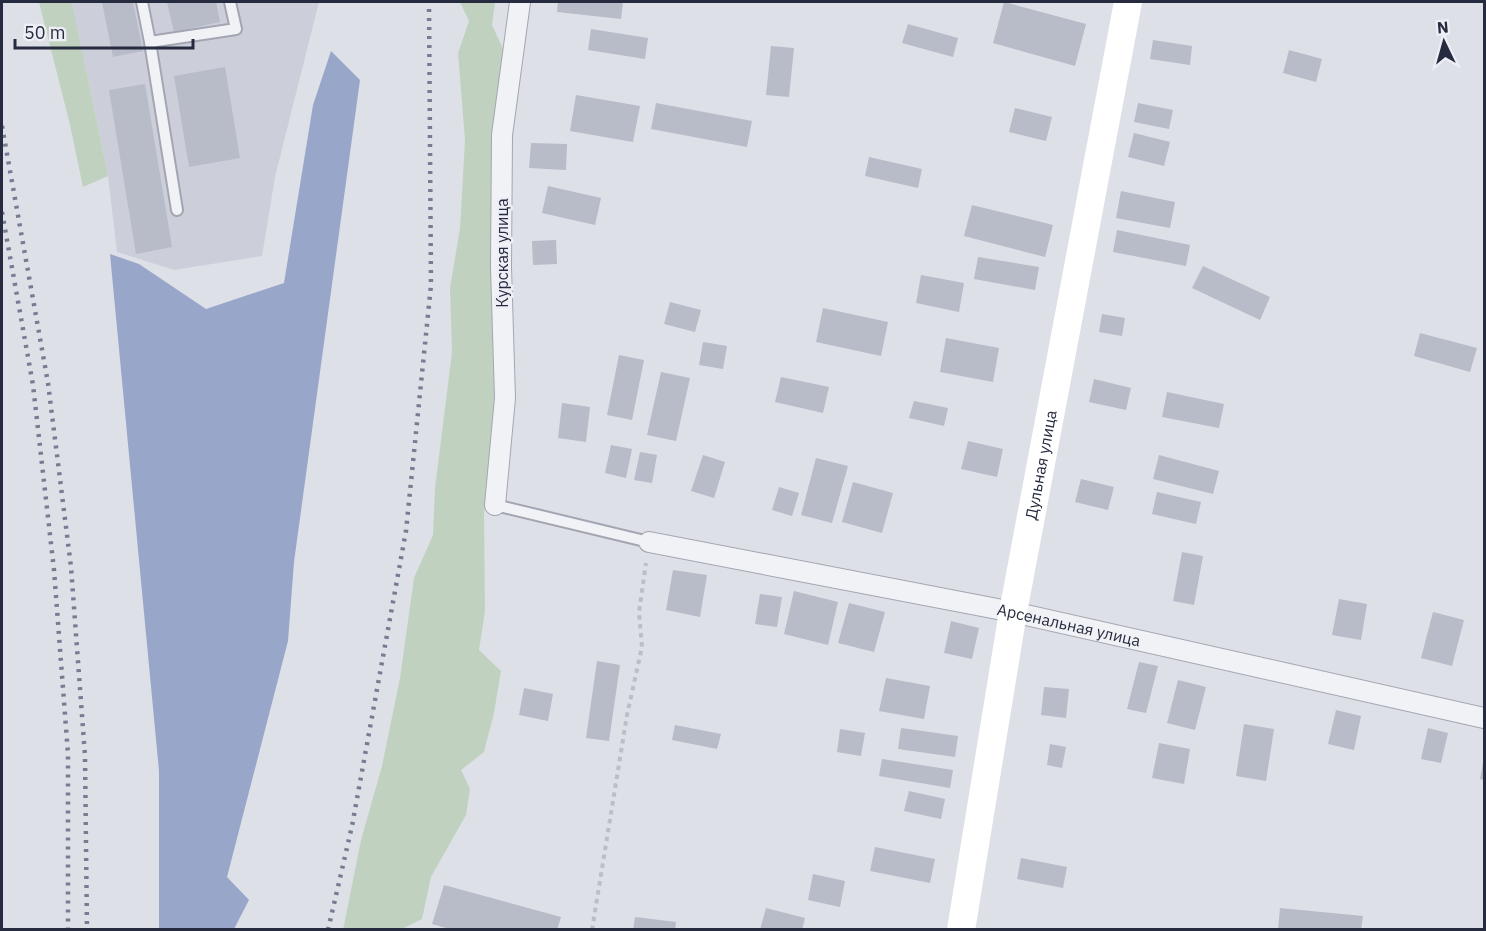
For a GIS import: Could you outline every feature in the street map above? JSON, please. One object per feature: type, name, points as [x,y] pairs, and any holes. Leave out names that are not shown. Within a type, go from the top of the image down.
[{"type":"street","name":"Курская улица","points":[[495,505],[505,398],[501,267],[502,135],[519,2]]},
{"type":"street","name":"Дульная улица","points":[[961,930],[1013,612],[1128,2]]},
{"type":"street","name":"Арсенальная улица","points":[[649,542],[1013,612],[1485,718]]},
{"type":"lane","points":[[142,2],[177,210]]},
{"type":"lane","points":[[150,42],[236,29],[230,2]]},
{"type":"lane","points":[[495,505],[649,542]]},
{"type":"path","points":[[592,930],[627,715],[642,647],[639,612],[649,542]]},
{"type":"shaded area","points":[[72,2],[319,2],[275,177],[262,256],[174,270],[117,252],[108,176]]},
{"type":"green space","points":[[39,2],[72,2],[108,176],[83,187],[70,125]]},
{"type":"green space","points":[[460,2],[495,2],[492,25],[505,53],[492,129],[498,398],[484,514],[485,611],[479,650],[501,671],[484,752],[461,770],[470,789],[466,815],[431,877],[422,919],[402,929],[343,930],[361,840],[382,766],[400,678],[414,578],[433,535],[435,488],[452,352],[450,288],[460,228],[465,140],[458,53],[469,21]]},
{"type":"water","points":[[331,51],[360,80],[294,562],[288,641],[227,877],[249,900],[234,929],[159,929],[159,771],[110,254],[139,264],[206,309],[284,283],[313,105]]},
{"type":"building","points":[[102,2],[133,2],[143,51],[113,57]]},
{"type":"building","points":[[167,2],[216,2],[220,22],[174,32]]},
{"type":"building","points":[[558,2],[623,2],[621,19],[557,12]]},
{"type":"building","points":[[1004,2],[1086,24],[1075,66],[993,43]]},
{"type":"building","points":[[908,24],[958,38],[953,57],[902,43]]},
{"type":"building","points":[[591,29],[648,38],[645,59],[588,50]]},
{"type":"building","points":[[1153,40],[1192,46],[1190,65],[1150,59]]},
{"type":"building","points":[[771,46],[794,48],[789,97],[766,95]]},
{"type":"building","points":[[1289,50],[1322,59],[1316,82],[1283,73]]},
{"type":"building","points":[[225,67],[240,158],[189,167],[174,76]]},
{"type":"building","points":[[145,84],[172,247],[136,254],[109,90]]},
{"type":"building","points":[[576,95],[640,106],[633,142],[570,131]]},
{"type":"building","points":[[656,103],[752,121],[747,147],[651,129]]},
{"type":"building","points":[[1138,103],[1173,110],[1169,129],[1134,122]]},
{"type":"building","points":[[1015,108],[1052,117],[1046,141],[1009,132]]},
{"type":"building","points":[[1134,133],[1170,142],[1164,166],[1128,157]]},
{"type":"building","points":[[531,143],[567,144],[566,170],[529,168]]},
{"type":"building","points":[[869,157],[922,169],[918,188],[865,176]]},
{"type":"building","points":[[548,186],[601,198],[595,225],[542,213]]},
{"type":"building","points":[[1121,191],[1175,202],[1170,228],[1116,218]]},
{"type":"building","points":[[972,205],[1053,225],[1045,257],[964,236]]},
{"type":"building","points":[[1117,230],[1190,245],[1186,266],[1113,252]]},
{"type":"building","points":[[556,240],[557,264],[533,265],[532,241]]},
{"type":"building","points":[[978,257],[1039,267],[1035,290],[974,279]]},
{"type":"building","points":[[1203,266],[1270,297],[1260,320],[1192,288]]},
{"type":"building","points":[[921,275],[964,283],[959,312],[916,303]]},
{"type":"building","points":[[670,302],[701,310],[695,332],[664,324]]},
{"type":"building","points":[[823,308],[888,322],[881,356],[816,342]]},
{"type":"building","points":[[1102,314],[1125,318],[1122,336],[1099,332]]},
{"type":"building","points":[[1420,333],[1477,348],[1470,372],[1414,356]]},
{"type":"building","points":[[946,338],[999,348],[993,382],[940,372]]},
{"type":"building","points":[[703,342],[727,346],[723,369],[699,365]]},
{"type":"building","points":[[619,355],[644,360],[632,420],[607,415]]},
{"type":"building","points":[[661,372],[690,378],[676,441],[647,435]]},
{"type":"building","points":[[781,377],[829,387],[823,413],[775,402]]},
{"type":"building","points":[[1094,379],[1131,388],[1126,410],[1089,402]]},
{"type":"building","points":[[1167,392],[1224,404],[1219,428],[1162,417]]},
{"type":"building","points":[[914,401],[948,408],[944,426],[909,418]]},
{"type":"building","points":[[562,403],[590,407],[586,442],[558,438]]},
{"type":"building","points":[[968,441],[1003,449],[997,477],[961,469]]},
{"type":"building","points":[[611,445],[632,449],[626,478],[605,473]]},
{"type":"building","points":[[640,452],[657,455],[652,483],[634,480]]},
{"type":"building","points":[[703,455],[725,462],[714,498],[691,491]]},
{"type":"building","points":[[1159,455],[1219,471],[1213,494],[1153,479]]},
{"type":"building","points":[[816,458],[848,466],[832,523],[801,515]]},
{"type":"building","points":[[1081,479],[1114,487],[1108,510],[1075,502]]},
{"type":"building","points":[[853,482],[893,493],[882,533],[842,522]]},
{"type":"building","points":[[779,487],[799,493],[792,516],[772,510]]},
{"type":"building","points":[[1157,492],[1201,502],[1196,524],[1152,514]]},
{"type":"building","points":[[1182,552],[1203,556],[1194,605],[1173,601]]},
{"type":"building","points":[[673,570],[707,575],[700,617],[666,610]]},
{"type":"building","points":[[794,591],[838,602],[828,645],[784,634]]},
{"type":"building","points":[[760,594],[782,597],[777,627],[755,624]]},
{"type":"building","points":[[1339,599],[1367,604],[1361,640],[1332,635]]},
{"type":"building","points":[[849,603],[885,612],[874,652],[838,643]]},
{"type":"building","points":[[1433,612],[1464,620],[1452,666],[1421,658]]},
{"type":"building","points":[[951,621],[979,628],[972,659],[944,653]]},
{"type":"building","points":[[597,661],[620,665],[609,741],[586,738]]},
{"type":"building","points":[[1139,662],[1158,666],[1146,713],[1127,709]]},
{"type":"building","points":[[886,678],[930,686],[924,719],[879,711]]},
{"type":"building","points":[[1178,680],[1206,687],[1195,730],[1167,723]]},
{"type":"building","points":[[1044,687],[1069,689],[1066,718],[1041,715]]},
{"type":"building","points":[[524,688],[553,694],[548,721],[519,715]]},
{"type":"building","points":[[1336,710],[1361,716],[1354,750],[1328,744]]},
{"type":"building","points":[[1244,724],[1274,729],[1266,781],[1236,776]]},
{"type":"building","points":[[675,725],[721,734],[717,749],[672,740]]},
{"type":"building","points":[[901,728],[958,736],[955,757],[898,749]]},
{"type":"building","points":[[1428,728],[1448,733],[1441,763],[1421,759]]},
{"type":"building","points":[[840,729],[865,733],[861,756],[837,752]]},
{"type":"building","points":[[1159,743],[1190,749],[1184,784],[1152,778]]},
{"type":"building","points":[[1050,744],[1066,747],[1062,768],[1047,765]]},
{"type":"building","points":[[882,759],[953,770],[950,788],[879,776]]},
{"type":"building","points":[[1484,763],[1484,780],[1480,779]]},
{"type":"building","points":[[909,791],[945,799],[941,819],[904,811]]},
{"type":"building","points":[[875,847],[935,859],[930,883],[870,871]]},
{"type":"building","points":[[1021,858],[1067,867],[1063,888],[1017,879]]},
{"type":"building","points":[[813,874],[845,881],[840,907],[808,900]]},
{"type":"building","points":[[444,885],[561,917],[557,930],[453,930],[432,924]]},
{"type":"building","points":[[766,908],[805,918],[802,930],[760,930]]},
{"type":"building","points":[[1280,908],[1363,916],[1361,930],[1278,930]]},
{"type":"building","points":[[635,917],[676,922],[675,930],[633,930]]},
{"type":"railway","points":[[328,930],[352,826],[406,531],[431,285],[429,2]]},
{"type":"railway","points":[[2,126],[48,383],[71,567],[85,756],[87,930]]},
{"type":"railway","points":[[2,212],[33,385],[54,570],[68,754],[68,930]]}]
